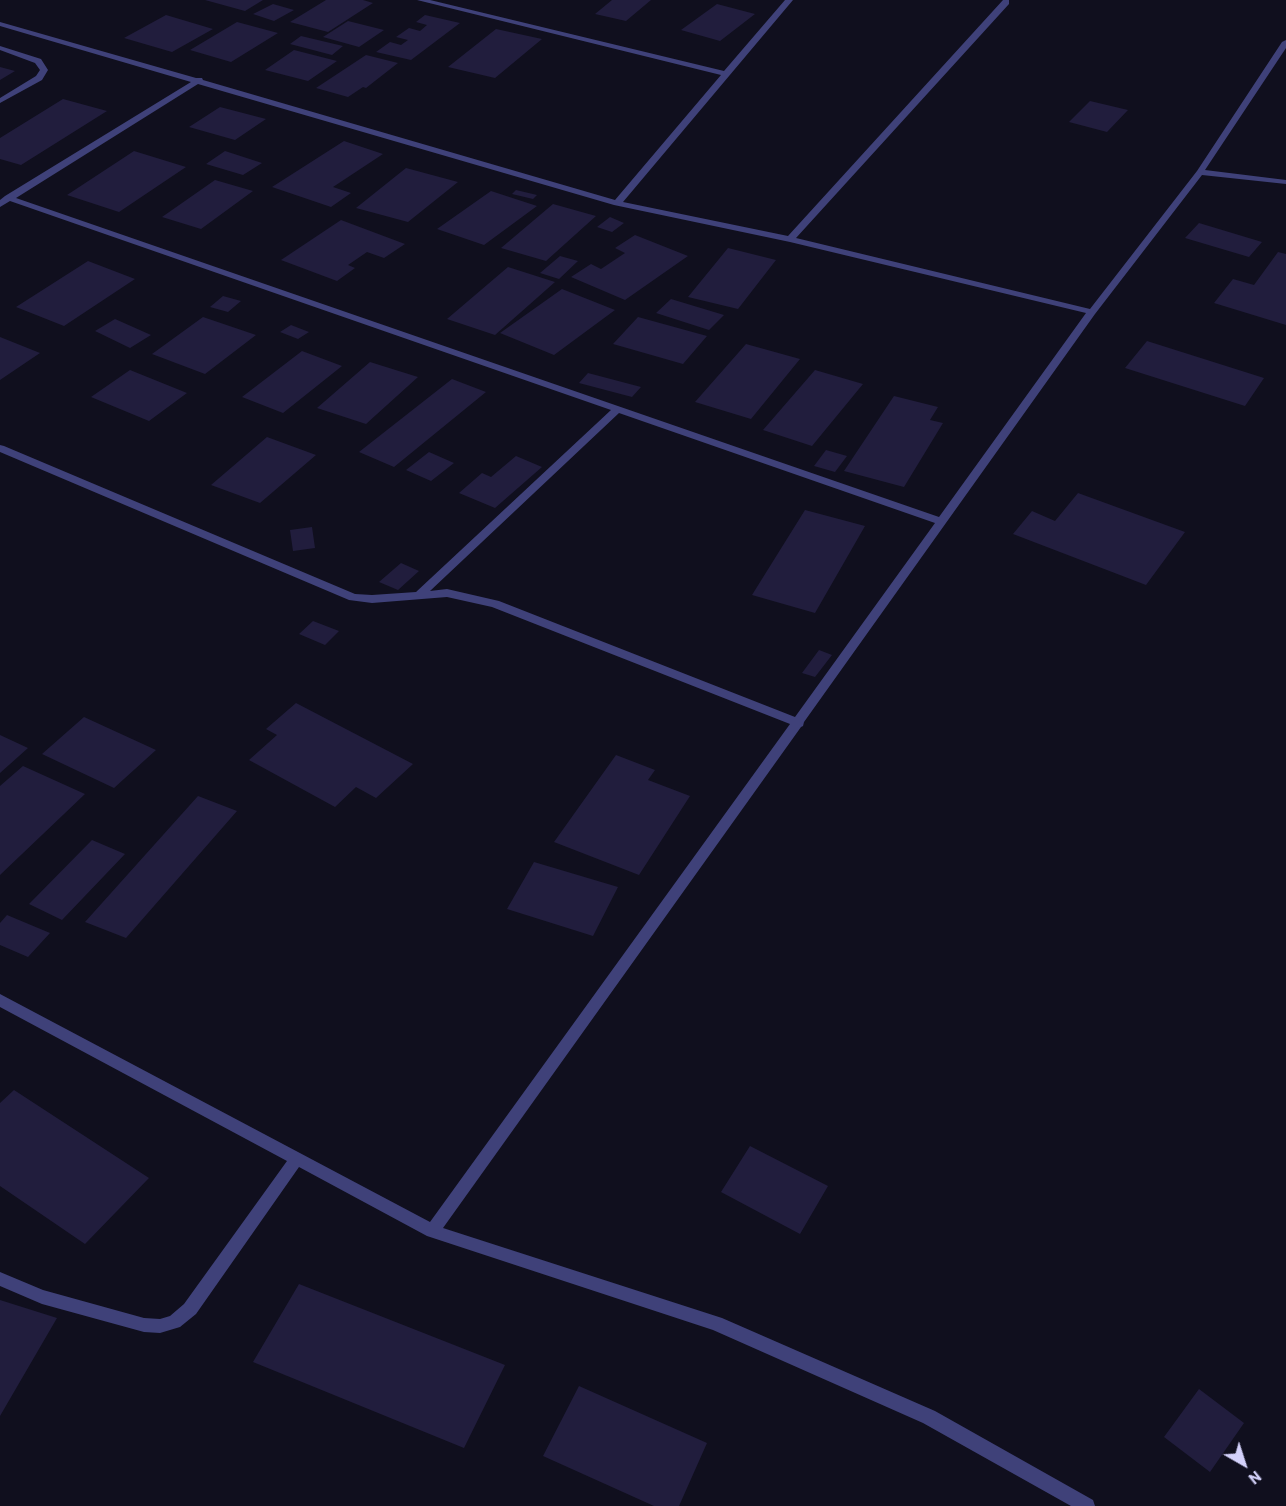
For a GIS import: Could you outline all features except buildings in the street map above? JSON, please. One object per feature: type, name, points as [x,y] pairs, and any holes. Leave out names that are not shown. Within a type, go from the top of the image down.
[{"type":"street","points":[[420,0],[726,75]]},
{"type":"street","points":[[617,203],[789,0]]},
{"type":"street","points":[[790,239],[1006,2]]},
{"type":"street","points":[[0,24],[617,203],[790,239],[1092,312]]},
{"type":"street","points":[[432,1231],[799,723],[941,520],[1092,312],[1200,172],[1286,42]]},
{"type":"street","points":[[0,48],[38,61],[45,70],[39,78],[0,101]]},
{"type":"street","points":[[4,201],[199,80]]},
{"type":"street","points":[[1200,172],[1286,182]]},
{"type":"street","points":[[4,201],[941,520]]},
{"type":"street","points":[[420,594],[618,409]]},
{"type":"street","points":[[0,448],[353,597],[372,598],[447,592],[495,604],[799,723]]},
{"type":"street","points":[[0,1000],[432,1231],[716,1323],[929,1418],[1087,1506]]},
{"type":"street","points":[[0,1279],[42,1298],[144,1325],[160,1326],[174,1322],[190,1309],[297,1159]]}]
